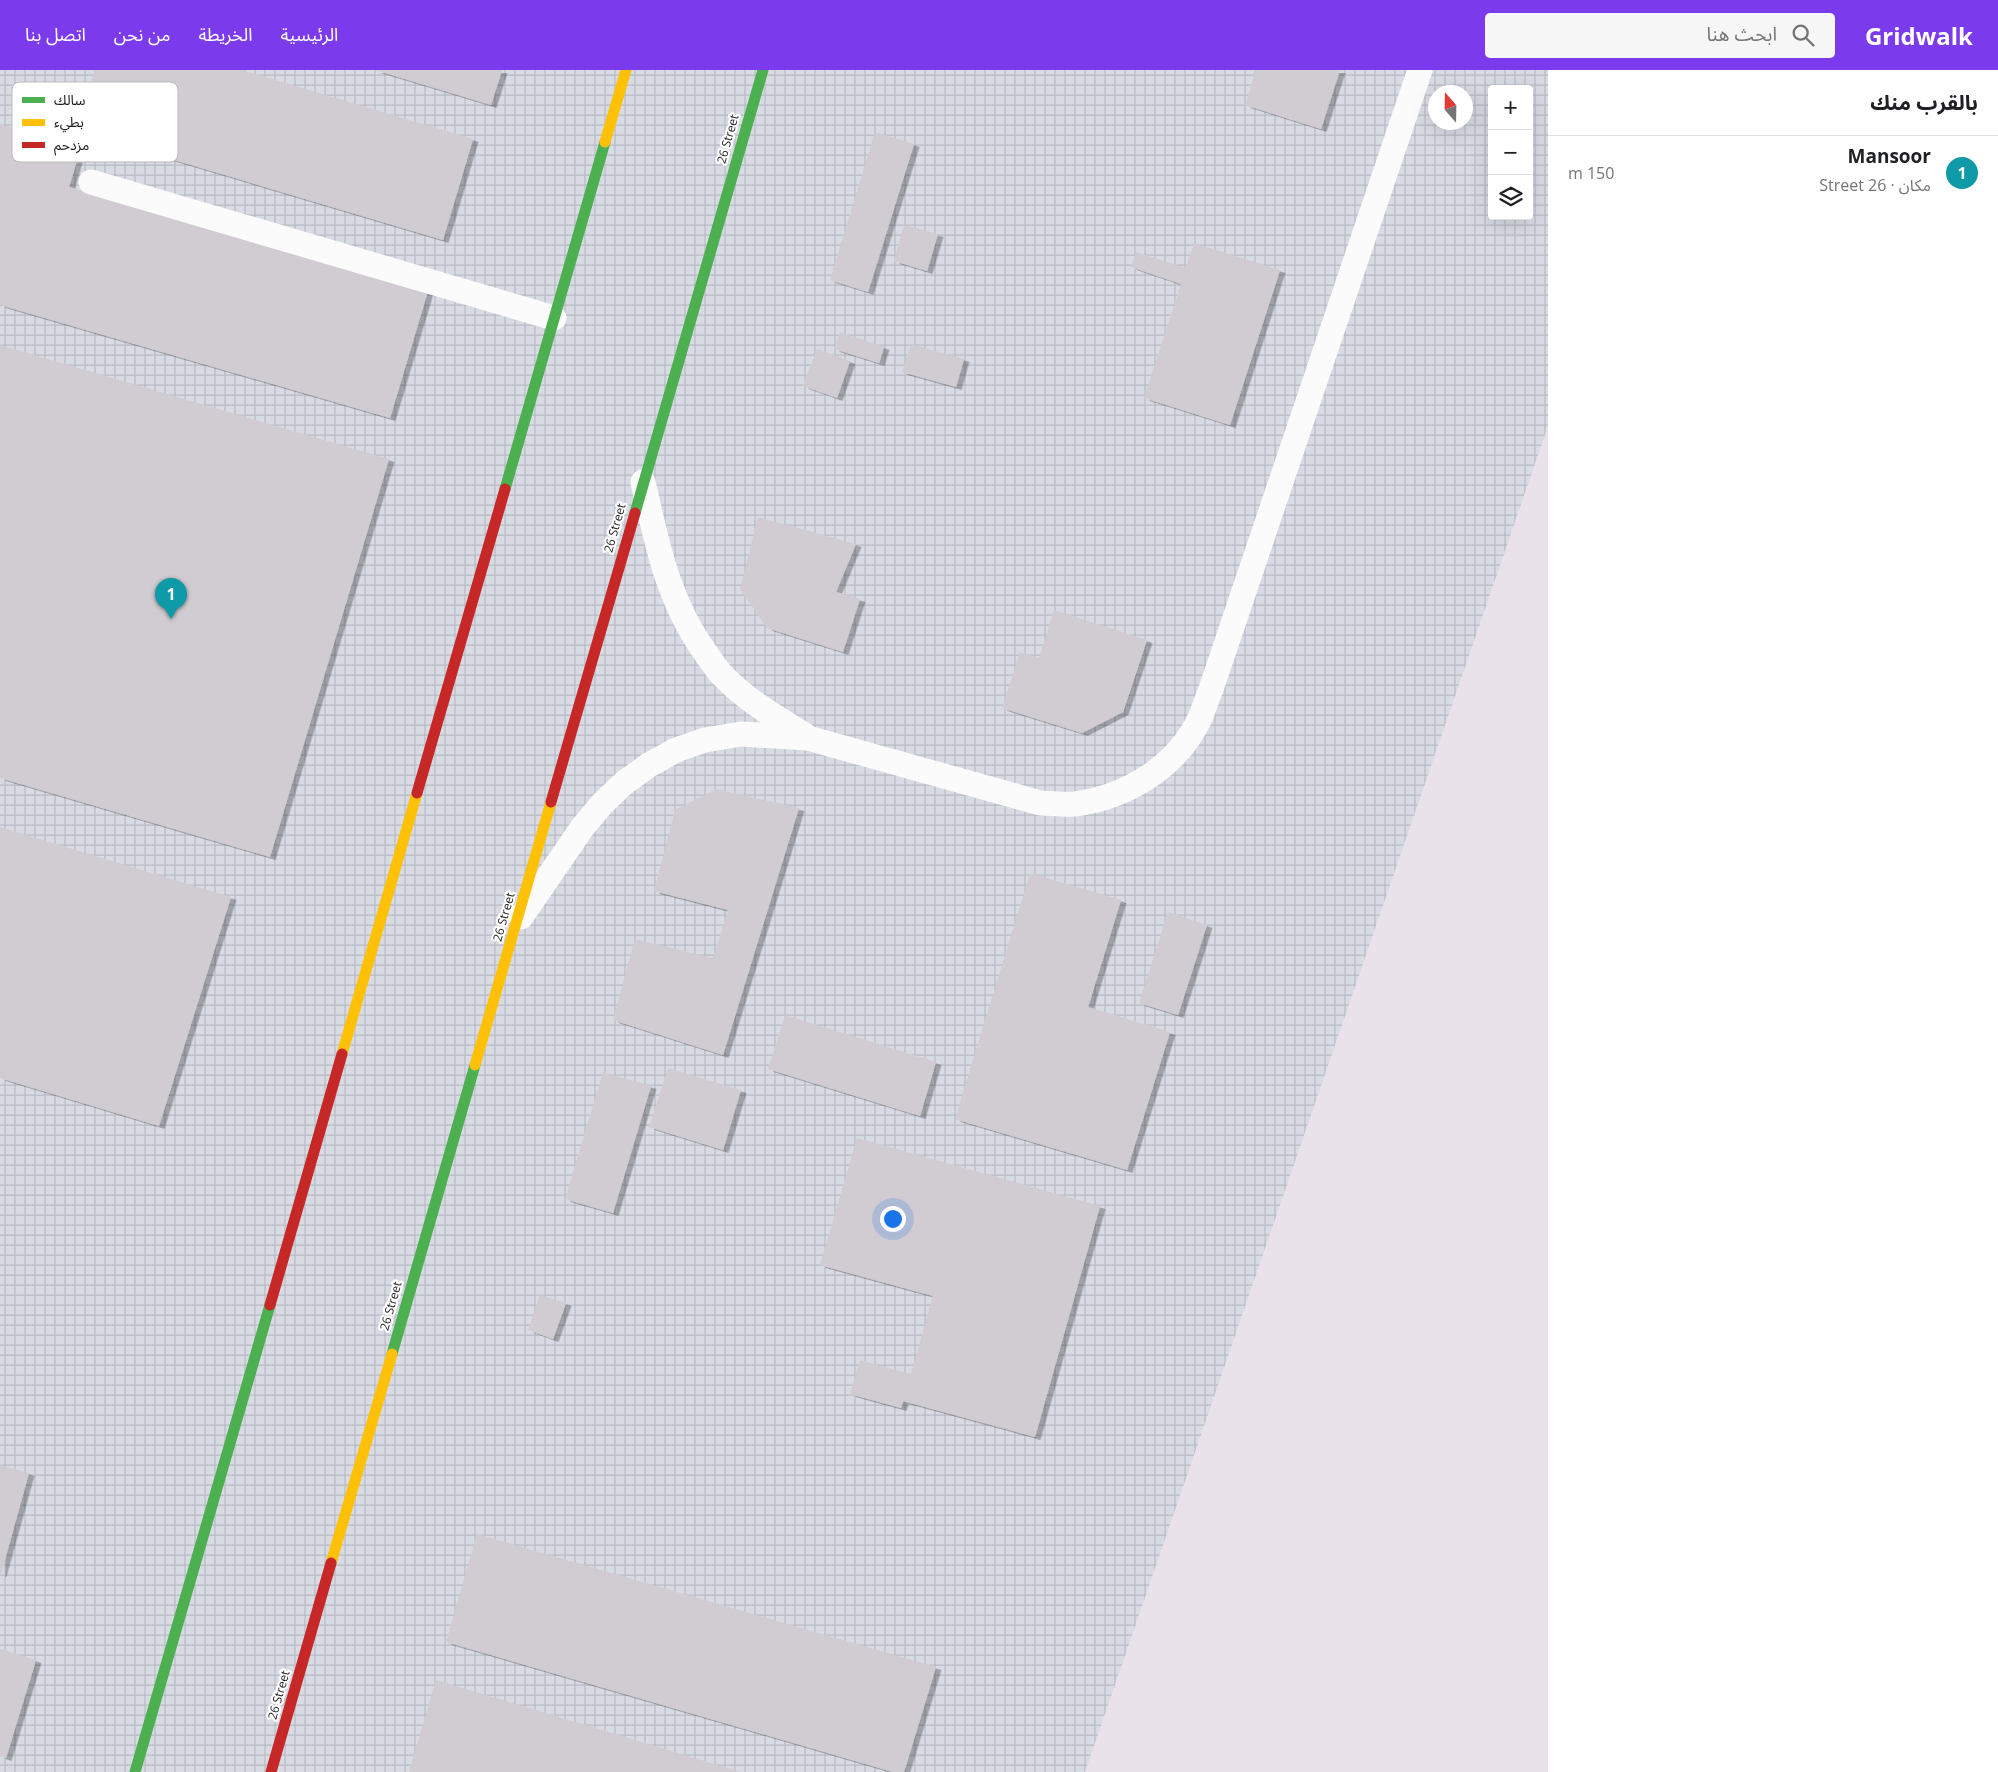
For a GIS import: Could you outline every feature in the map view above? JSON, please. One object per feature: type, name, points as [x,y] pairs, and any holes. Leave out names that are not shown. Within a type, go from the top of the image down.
[{"type":"main road","points":[[135,1772],[626,70]]},
{"type":"main road","name":"26 Street","points":[[271,1772],[763,70]]},
{"type":"lane","points":[[516,924],[582,828],[602,804],[624,783],[649,765],[676,750],[705,740],[741,734],[808,738],[1040,803],[1072,804],[1104,799],[1134,786],[1160,769],[1183,746],[1200,719],[1420,70]]},
{"type":"lane","points":[[91,182],[554,318]]},
{"type":"lane","points":[[643,482],[659,551],[673,596],[694,638],[722,675],[756,704],[808,738]]},
{"type":"shaded area","points":[[0,70],[1548,70],[1548,426],[1085,1772],[0,1772]]},
{"type":"building","points":[[95,70],[242,70],[473,139],[443,240],[178,161],[178,82],[91,82]]},
{"type":"building","points":[[375,70],[502,70],[491,105]]},
{"type":"building","points":[[1256,70],[1340,70],[1321,129],[1245,105]]},
{"type":"building","points":[[0,124],[12,127],[12,162],[76,162],[69,187],[428,291],[390,418],[0,305]]},
{"type":"building","points":[[875,132],[914,144],[868,292],[830,280]]},
{"type":"building","points":[[904,225],[938,234],[927,271],[894,261]]},
{"type":"building","points":[[1194,243],[1280,270],[1230,425],[1144,398],[1181,284],[1131,267],[1136,252],[1186,268]]},
{"type":"building","points":[[840,332],[884,347],[879,363],[834,349]]},
{"type":"building","points":[[911,344],[964,359],[956,387],[902,372]]},
{"type":"building","points":[[0,345],[389,459],[270,857],[0,778]]},
{"type":"building","points":[[817,349],[850,361],[837,398],[803,386]]},
{"type":"building","points":[[758,517],[856,544],[836,592],[860,599],[843,652],[767,628],[740,589]]},
{"type":"building","points":[[1054,610],[1147,640],[1123,712],[1082,733],[1002,708],[1020,652],[1039,658]]},
{"type":"building","points":[[716,789],[799,808],[723,1055],[613,1020],[635,939],[713,958],[728,910],[654,891],[675,810]]},
{"type":"building","points":[[0,827],[231,897],[159,1126],[0,1078]]},
{"type":"building","points":[[1030,873],[1121,900],[1088,1007],[1170,1032],[1127,1170],[955,1119]]},
{"type":"building","points":[[1168,912],[1207,925],[1178,1015],[1139,1003]]},
{"type":"building","points":[[785,1015],[936,1062],[920,1116],[768,1069]]},
{"type":"building","points":[[668,1068],[741,1090],[723,1150],[649,1127]]},
{"type":"building","points":[[603,1072],[651,1086],[613,1213],[565,1199]]},
{"type":"building","points":[[857,1138],[1100,1206],[1035,1437],[903,1401],[901,1408],[850,1394],[860,1360],[911,1374],[933,1296],[820,1265]]},
{"type":"building","points":[[540,1295],[566,1303],[553,1339],[528,1330]]},
{"type":"building","points":[[0,1465],[29,1473],[1,1574],[0,1574]]},
{"type":"building","points":[[477,1534],[936,1667],[904,1772],[893,1772],[446,1642]]},
{"type":"building","points":[[0,1649],[36,1660],[6,1758],[0,1756]]},
{"type":"building","points":[[436,1680],[741,1772],[409,1772]]},
{"type":"traffic: fast","points":[[635,513],[763,70]]},
{"type":"traffic: fast","points":[[505,489],[605,142]]},
{"type":"traffic: fast","points":[[392,1354],[475,1065]]},
{"type":"traffic: fast","points":[[135,1772],[270,1305]]},
{"type":"traffic: slow","points":[[605,142],[626,70]]},
{"type":"traffic: slow","points":[[342,1054],[417,793]]},
{"type":"traffic: slow","points":[[475,1065],[551,802]]},
{"type":"traffic: slow","points":[[331,1563],[392,1354]]},
{"type":"traffic: jam","points":[[417,793],[505,489]]},
{"type":"traffic: jam","points":[[551,802],[635,513]]},
{"type":"traffic: jam","points":[[270,1305],[342,1054]]},
{"type":"traffic: jam","points":[[271,1772],[331,1563]]},
{"type":"place","name":"Mansoor","points":[[171,619]]}]
